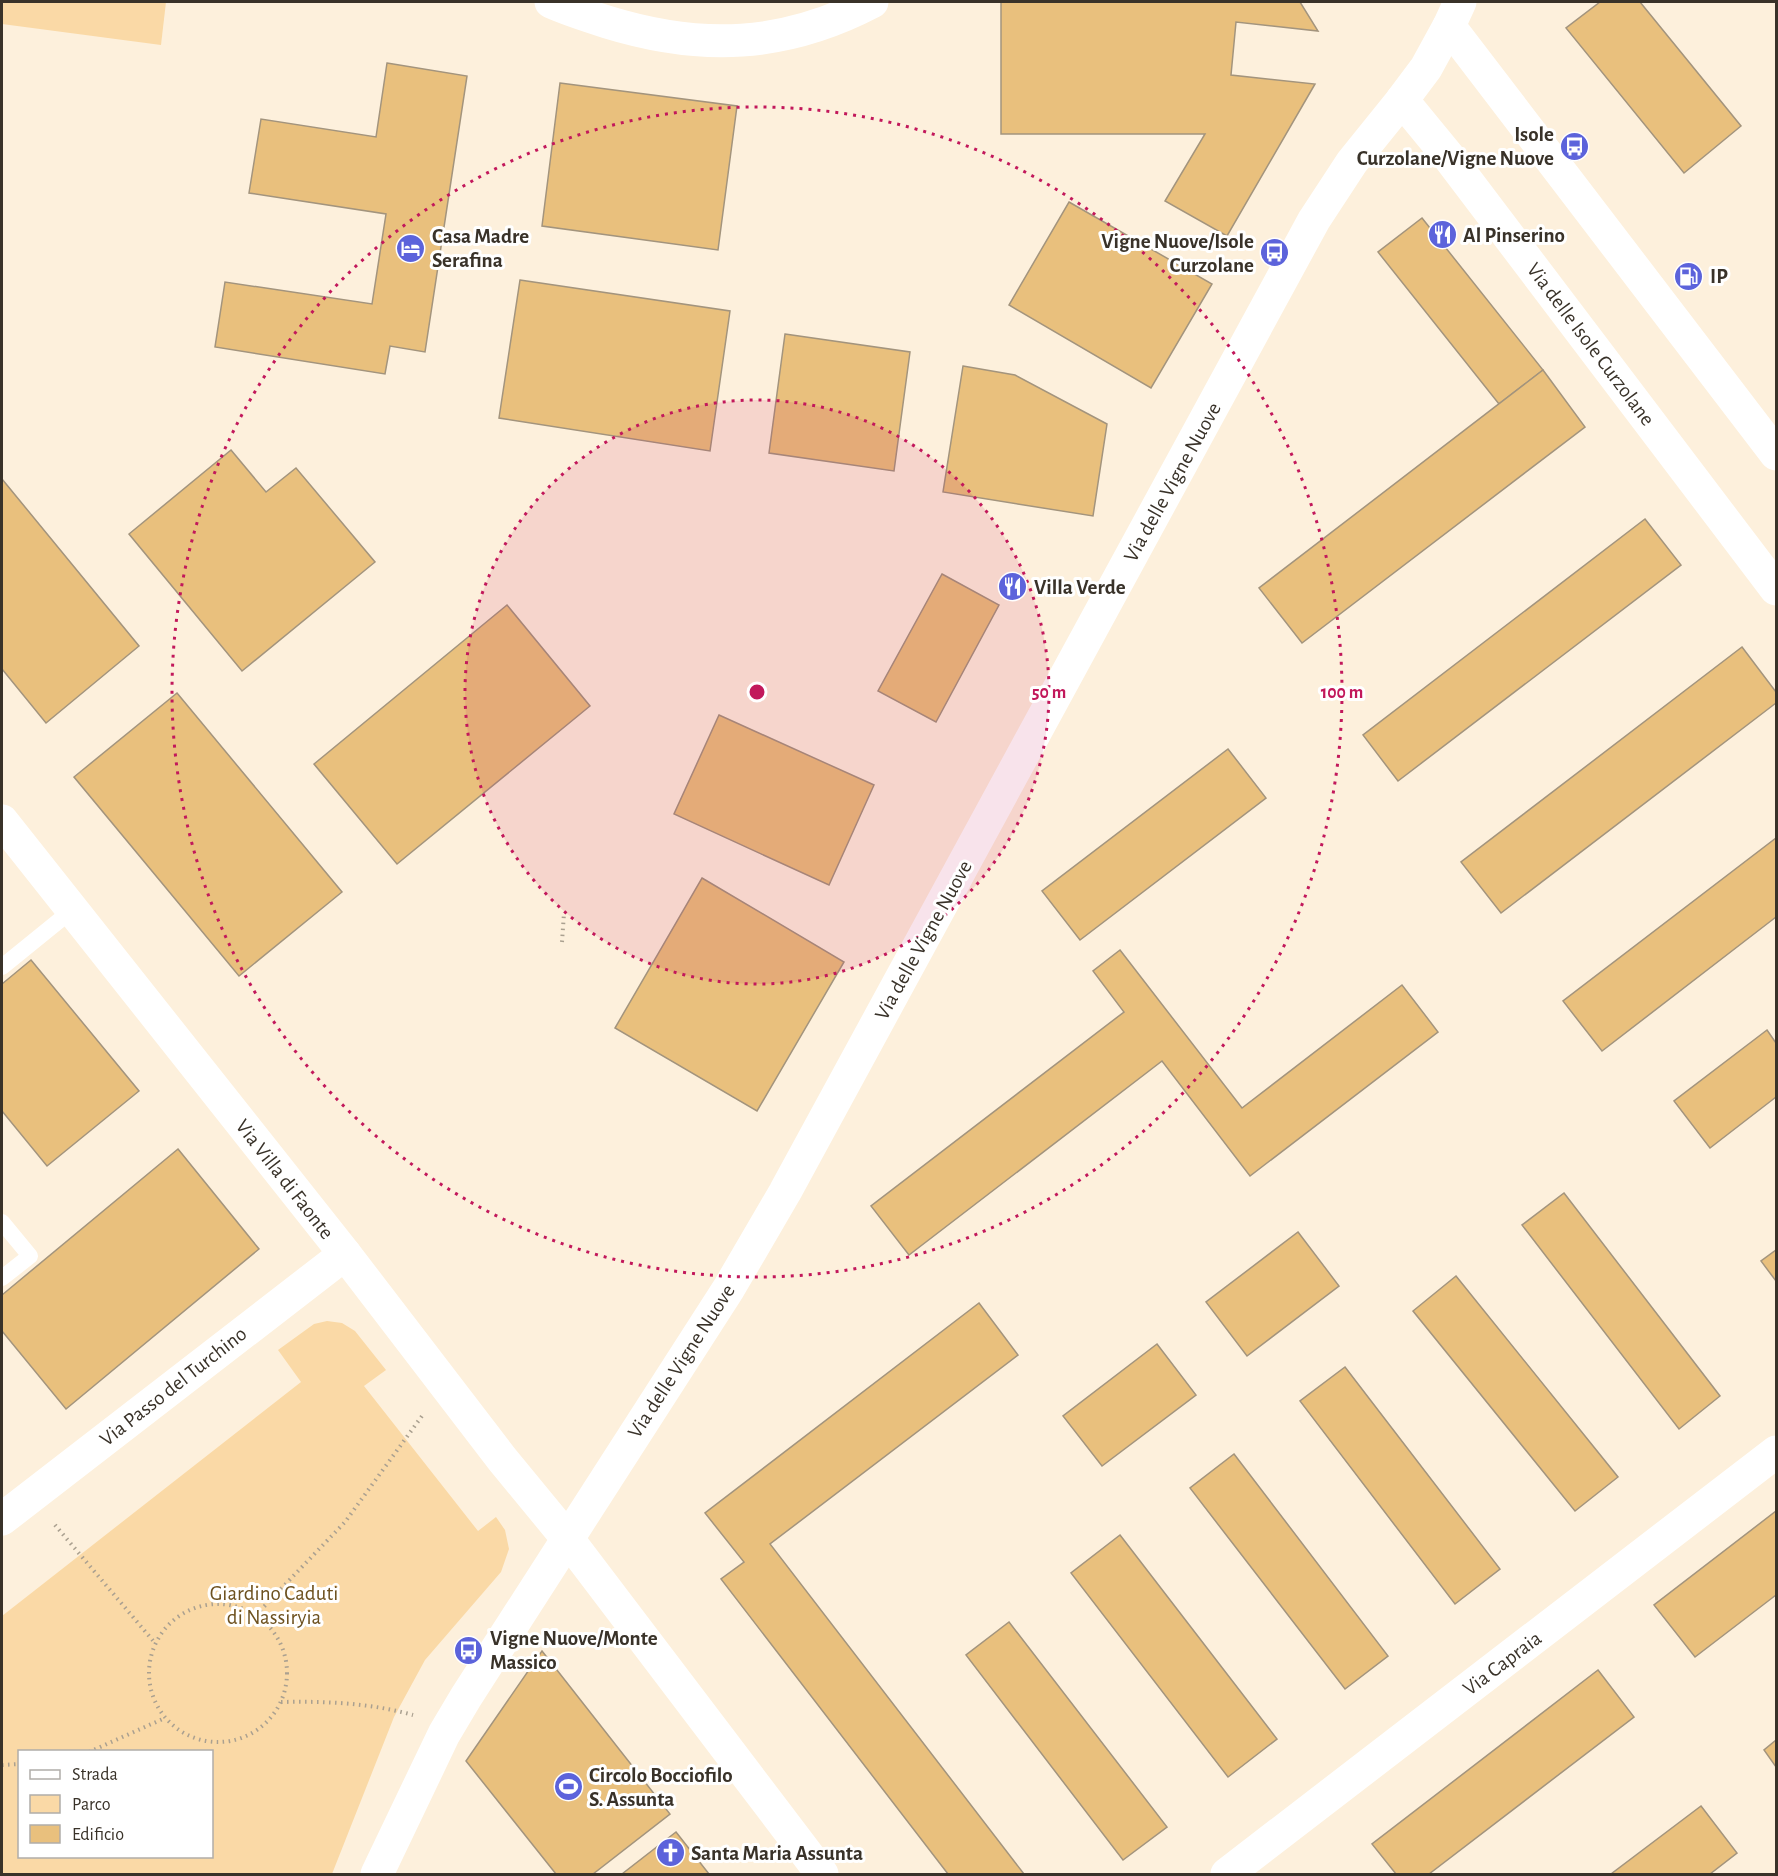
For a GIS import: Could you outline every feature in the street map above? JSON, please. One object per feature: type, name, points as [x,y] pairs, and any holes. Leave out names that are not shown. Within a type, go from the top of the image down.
[{"type":"street","points":[[551,2],[638,31],[708,42],[739,41],[793,32],[830,20],[872,2]]},
{"type":"street","points":[[1455,14],[1776,454]]},
{"type":"street","name":"Via delle Vigne Nuove","points":[[377,1875],[444,1734],[722,1298],[785,1192],[1314,220],[1352,162],[1426,68],[1455,14]]},
{"type":"street","name":"Via delle Isole Curzolane","points":[[1402,100],[1448,156],[1776,589]]},
{"type":"street","name":"Via Villa di Faonte","points":[[2,821],[345,1254],[502,1459],[567,1538],[822,1875]]},
{"type":"street","name":"Via Passo del Turchino","points":[[2,1519],[345,1254]]},
{"type":"street","name":"Via Capraia","points":[[1227,1875],[1776,1452]]},
{"type":"lane","points":[[2,967],[71,911]]},
{"type":"lane","points":[[2,1222],[30,1256],[2,1278]]},
{"type":"path","points":[[562,942],[564,913]]},
{"type":"path","points":[[256,1615],[345,1522],[424,1413]]},
{"type":"path","points":[[55,1525],[155,1643]]},
{"type":"path","points":[[218,1604],[238,1607],[256,1615],[271,1628],[281,1645],[287,1664],[286,1684],[281,1702],[270,1719],[255,1732],[237,1740],[217,1742],[198,1739],[180,1731],[165,1718],[155,1701],[149,1682],[149,1662],[155,1643],[166,1627],[181,1614],[199,1606],[218,1604]]},
{"type":"path","points":[[281,1702],[310,1701],[383,1707],[420,1717],[444,1734]]},
{"type":"path","points":[[93,1750],[165,1718]]},
{"type":"path","points":[[2,1765],[18,1764]]},
{"type":"green space","points":[[2,2],[166,2],[161,45],[2,24]]},
{"type":"green space","name":"Giardino Caduti di Nassiryia","points":[[327,1321],[342,1323],[355,1331],[386,1370],[364,1386],[478,1531],[496,1517],[505,1530],[509,1549],[501,1572],[425,1660],[394,1717],[332,1874],[2,1874],[2,1616],[301,1382],[278,1350],[314,1324]]},
{"type":"building","points":[[1001,2],[1300,2],[1318,31],[1236,22],[1231,75],[1315,84],[1227,236],[1165,201],[1205,134],[1001,134]]},
{"type":"building","points":[[1600,2],[1640,2],[1741,126],[1684,173],[1566,28]]},
{"type":"building","name":"Casa Madre Serafina","points":[[387,63],[467,76],[425,352],[390,346],[385,374],[215,347],[225,282],[372,304],[386,214],[249,193],[261,119],[376,137]]},
{"type":"building","points":[[560,83],[737,106],[718,250],[542,226]]},
{"type":"building","points":[[1069,202],[1212,284],[1151,388],[1009,305]]},
{"type":"building","points":[[1422,218],[1543,370],[1499,404],[1378,252]]},
{"type":"building","points":[[520,280],[730,311],[710,451],[499,418]]},
{"type":"building","points":[[785,334],[910,352],[894,471],[769,453]]},
{"type":"building","points":[[963,366],[1015,375],[1107,424],[1093,516],[943,492]]},
{"type":"building","points":[[1543,370],[1585,427],[1302,643],[1259,588]]},
{"type":"building","points":[[231,450],[266,492],[296,468],[375,562],[242,671],[129,534]]},
{"type":"building","points":[[2,479],[139,646],[46,723],[2,669]]},
{"type":"building","points":[[1645,519],[1681,565],[1398,781],[1363,735]]},
{"type":"building","points":[[942,574],[999,605],[936,722],[878,691]]},
{"type":"building","points":[[507,605],[590,706],[397,864],[314,764]]},
{"type":"building","points":[[1742,647],[1776,692],[1776,703],[1501,913],[1461,862]]},
{"type":"building","points":[[177,693],[342,892],[239,976],[74,777]]},
{"type":"building","points":[[719,715],[874,785],[829,885],[674,814]]},
{"type":"building","points":[[1228,749],[1266,798],[1080,940],[1042,891]]},
{"type":"building","points":[[1776,838],[1776,917],[1602,1051],[1563,1001]]},
{"type":"building","points":[[702,878],[844,962],[757,1111],[615,1028]]},
{"type":"building","points":[[1120,950],[1242,1108],[1402,985],[1438,1032],[1250,1176],[1162,1061],[909,1255],[871,1206],[1124,1012],[1093,971]]},
{"type":"building","points":[[31,960],[139,1091],[47,1166],[2,1111],[2,984]]},
{"type":"building","points":[[1767,1030],[1776,1043],[1776,1097],[1710,1148],[1674,1101]]},
{"type":"building","points":[[178,1149],[259,1249],[66,1409],[2,1331],[2,1295]]},
{"type":"building","points":[[1564,1193],[1720,1396],[1679,1429],[1522,1225]]},
{"type":"building","points":[[1298,1232],[1339,1286],[1247,1356],[1206,1302]]},
{"type":"building","points":[[1776,1250],[1776,1281],[1761,1261]]},
{"type":"building","points":[[1456,1276],[1618,1477],[1575,1511],[1413,1311]]},
{"type":"building","points":[[979,1303],[1018,1355],[770,1544],[1024,1874],[948,1874],[721,1579],[744,1562],[705,1513]]},
{"type":"building","points":[[1157,1344],[1196,1395],[1102,1466],[1063,1416]]},
{"type":"building","points":[[1345,1367],[1500,1569],[1455,1604],[1300,1401]]},
{"type":"building","points":[[1234,1454],[1388,1656],[1345,1689],[1190,1488]]},
{"type":"building","points":[[1776,1511],[1776,1595],[1695,1657],[1654,1605]]},
{"type":"building","points":[[1120,1535],[1277,1739],[1228,1777],[1071,1573]]},
{"type":"building","points":[[1009,1622],[1167,1827],[1123,1860],[966,1655]]},
{"type":"building","name":"Circolo Bocciofilo S. Assunta","points":[[542,1651],[670,1814],[593,1874],[556,1874],[466,1761]]},
{"type":"building","points":[[1598,1670],[1634,1717],[1429,1874],[1396,1874],[1372,1844]]},
{"type":"building","points":[[1776,1740],[1776,1767],[1764,1750]]},
{"type":"building","points":[[1701,1806],[1737,1853],[1710,1874],[1611,1874]]},
{"type":"building","name":"Santa Maria Assunta","points":[[676,1832],[709,1874],[622,1874]]},
{"type":"place","name":"Isole Curzolane/Vigne Nuove","points":[[1575,146]]},
{"type":"place","name":"Al Pinserino","points":[[1442,235]]},
{"type":"place","name":"Casa Madre Serafina","points":[[411,248]]},
{"type":"place","name":"Vigne Nuove/Isole Curzolane","points":[[1275,253]]},
{"type":"place","name":"IP","points":[[1689,276]]},
{"type":"place","name":"Villa Verde","points":[[1013,587]]},
{"type":"place","name":"Vigne Nuove/Monte Massico","points":[[469,1650]]},
{"type":"place","name":"Circolo Bocciofilo S. Assunta","points":[[568,1787]]},
{"type":"place","name":"Santa Maria Assunta","points":[[670,1853]]}]
